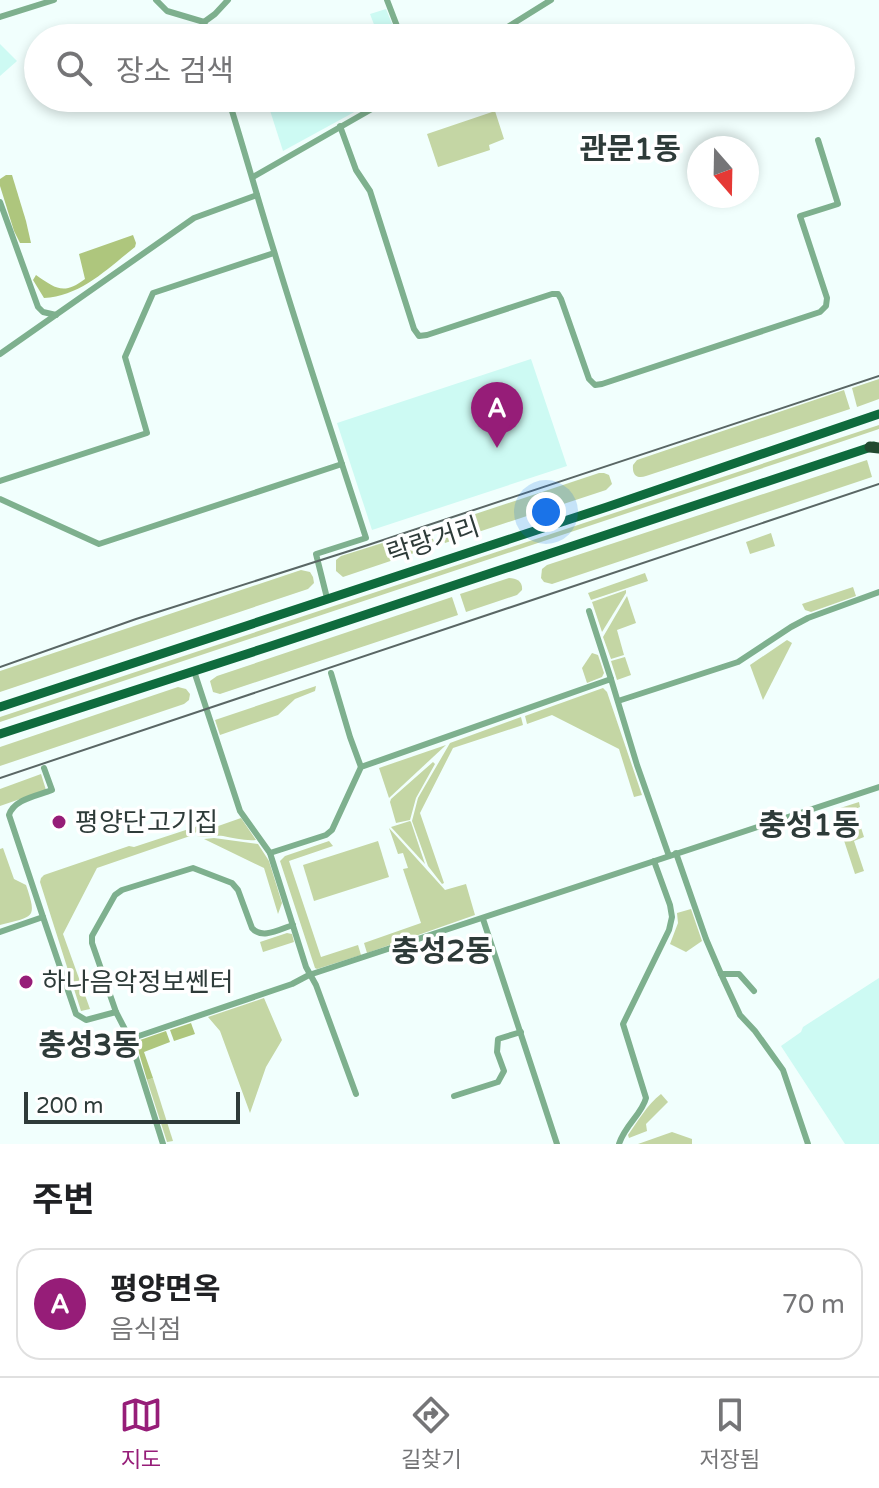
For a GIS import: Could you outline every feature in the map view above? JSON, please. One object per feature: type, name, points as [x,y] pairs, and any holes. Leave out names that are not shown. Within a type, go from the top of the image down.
[{"type":"main road","name":"락랑거리","points":[[0,707],[879,414]]},
{"type":"main road","name":"락랑거리","points":[[0,734],[876,447]]},
{"type":"street","points":[[0,17],[54,0]]},
{"type":"street","points":[[156,0],[167,11],[204,22],[228,0]]},
{"type":"street","points":[[387,0],[396,24]]},
{"type":"street","points":[[512,24],[551,0]]},
{"type":"street","points":[[232,112],[274,253],[366,538],[316,554],[327,598]]},
{"type":"street","points":[[253,177],[366,112]]},
{"type":"street","points":[[340,126],[356,170],[370,191],[414,329],[419,336],[558,294],[589,379],[595,385],[820,312],[826,306],[827,298],[800,216],[838,204],[818,140]]},
{"type":"street","points":[[0,354],[194,218],[257,195]]},
{"type":"street","points":[[0,202],[38,307],[43,312],[56,315]]},
{"type":"street","points":[[0,481],[147,433],[125,357],[153,293],[274,253]]},
{"type":"street","points":[[0,499],[99,544],[342,464]]},
{"type":"street","points":[[618,701],[738,662],[808,618],[879,592]]},
{"type":"street","points":[[589,611],[637,765],[706,939],[740,1015],[783,1070],[808,1144]]},
{"type":"street","points":[[194,671],[240,811],[270,853],[309,975],[316,985],[356,1094]]},
{"type":"street","points":[[270,853],[326,835],[332,830],[361,767],[331,673]]},
{"type":"street","points":[[361,767],[611,679]]},
{"type":"street","points":[[44,768],[52,790],[17,803],[10,808],[9,815],[76,1014],[86,1020],[116,1012]]},
{"type":"street","points":[[130,1039],[292,984],[309,975],[879,787]]},
{"type":"street","points":[[619,1144],[646,1098],[623,1024],[669,930],[672,917],[654,861]]},
{"type":"street","points":[[163,1144],[130,1039],[116,1012],[92,943],[92,936],[115,895],[122,890],[193,868],[232,883],[256,933],[262,935],[293,925]]},
{"type":"street","points":[[0,932],[43,917]]},
{"type":"street","points":[[483,919],[557,1144]]},
{"type":"street","points":[[721,974],[739,974],[754,991]]},
{"type":"street","points":[[454,1096],[498,1082],[504,1071],[497,1052],[498,1039],[521,1032]]},
{"type":"shaded area","points":[[386,9],[392,24],[374,24],[370,14]]},
{"type":"shaded area","points":[[0,44],[17,61],[0,76]]},
{"type":"shaded area","points":[[270,112],[354,112],[283,151]]},
{"type":"shaded area","points":[[531,359],[567,466],[372,530],[337,423]]},
{"type":"shaded area","points":[[879,978],[879,1144],[845,1144],[781,1046],[801,1032],[803,1027]]},
{"type":"green space","points":[[495,112],[504,139],[489,145],[490,150],[438,167],[427,134]]},
{"type":"green space","points":[[12,175],[31,243],[20,243],[14,231],[0,186],[0,179]]},
{"type":"green space","points":[[133,235],[135,247],[82,287],[44,298],[33,280],[36,275],[55,287],[71,287],[85,279],[79,254]]},
{"type":"green space","points":[[879,379],[879,399],[857,407],[852,388]]},
{"type":"green space","points":[[844,390],[850,409],[643,477],[634,474],[633,465],[637,460]]},
{"type":"green space","points":[[879,425],[879,429],[0,722],[0,717]]},
{"type":"green space","points":[[867,460],[872,477],[552,584],[541,578],[542,569],[547,565]]},
{"type":"green space","points":[[599,473],[609,475],[612,484],[606,490],[445,543],[439,530],[439,526]]},
{"type":"green space","points":[[430,528],[435,546],[343,577],[336,571],[336,560],[341,556]]},
{"type":"green space","points":[[771,533],[775,546],[750,554],[746,542]]},
{"type":"green space","points":[[301,570],[310,572],[313,577],[314,583],[308,589],[0,692],[0,671]]},
{"type":"green space","points":[[645,573],[648,581],[591,600],[588,593]]},
{"type":"green space","points":[[509,578],[522,585],[517,595],[466,612],[460,594]]},
{"type":"green space","points":[[853,587],[856,596],[811,612],[805,610],[802,604]]},
{"type":"green space","points":[[626,590],[626,593],[602,632],[592,602]]},
{"type":"green space","points":[[627,596],[636,623],[617,630],[624,655],[611,659],[603,637]]},
{"type":"green space","points":[[452,597],[458,615],[220,694],[213,692],[210,681],[217,676]]},
{"type":"green space","points":[[787,640],[792,643],[763,700],[750,665]]},
{"type":"green space","points":[[592,653],[598,655],[604,673],[602,677],[587,683],[582,668]]},
{"type":"green space","points":[[625,657],[631,675],[617,680],[611,661]]},
{"type":"green space","points":[[316,686],[315,691],[295,699],[278,715],[220,735],[215,720]]},
{"type":"green space","points":[[178,687],[190,694],[184,704],[0,766],[0,747]]},
{"type":"green space","points":[[603,688],[642,795],[634,797],[619,749],[552,715],[527,724],[525,716]]},
{"type":"green space","points":[[521,717],[523,725],[453,748],[420,813],[442,884],[428,866],[412,821],[418,798],[450,743]]},
{"type":"green space","points":[[446,745],[389,798],[379,768]]},
{"type":"green space","points":[[433,762],[435,764],[416,798],[410,820],[396,823],[391,799]]},
{"type":"green space","points":[[41,774],[46,790],[0,806],[0,789]]},
{"type":"green space","points":[[859,802],[860,807],[855,809],[864,837],[854,841],[864,871],[855,874],[834,810]]},
{"type":"green space","points":[[241,818],[256,840],[197,836],[204,831]]},
{"type":"green space","points":[[411,822],[425,864],[391,827]]},
{"type":"green space","points":[[198,826],[193,835],[97,868],[63,934],[90,1009],[81,1011],[41,878],[129,846]]},
{"type":"green space","points":[[389,828],[445,890],[466,884],[475,915],[367,953],[364,943],[421,923],[403,869],[408,868],[403,853],[398,854]]},
{"type":"green space","points":[[204,839],[258,844],[269,861],[282,903],[278,914],[264,868]]},
{"type":"green space","points":[[329,841],[333,846],[289,861],[321,957],[358,945],[361,955],[317,969],[280,861],[285,856]]},
{"type":"green space","points":[[378,841],[389,877],[314,901],[303,865]]},
{"type":"green space","points":[[3,848],[14,879],[26,885],[32,911],[26,918],[0,925],[0,849]]},
{"type":"green space","points":[[691,909],[702,941],[686,952],[670,944],[678,923],[677,913]]},
{"type":"green space","points":[[292,934],[294,942],[263,952],[260,942]]},
{"type":"green space","points":[[264,998],[282,1040],[266,1067],[250,1113],[220,1031],[208,1017]]},
{"type":"green space","points":[[191,1023],[195,1034],[174,1041],[170,1030]]},
{"type":"green space","points":[[166,1031],[170,1042],[144,1052],[153,1078],[147,1080],[136,1043]]},
{"type":"green space","points":[[153,1078],[173,1141],[167,1142],[147,1080]]},
{"type":"green space","points":[[661,1094],[668,1102],[646,1124],[647,1131],[629,1138],[643,1113]]},
{"type":"green space","points":[[672,1132],[692,1139],[692,1144],[638,1144]]},
{"type":"tram line","points":[[0,667],[136,619],[879,376]]},
{"type":"tram line","points":[[0,778],[879,484]]},
{"type":"place","name":"평양면옥","points":[[497,448]]},
{"type":"place","name":"평양단고기집","points":[[59,822]]},
{"type":"place","name":"하나음악정보쎈터","points":[[26,982]]},
{"type":"district","name":"관문1동","points":[[630,149]]},
{"type":"district","name":"충성1동","points":[[809,825]]},
{"type":"district","name":"충성2동","points":[[442,951]]},
{"type":"district","name":"충성3동","points":[[89,1045]]}]
